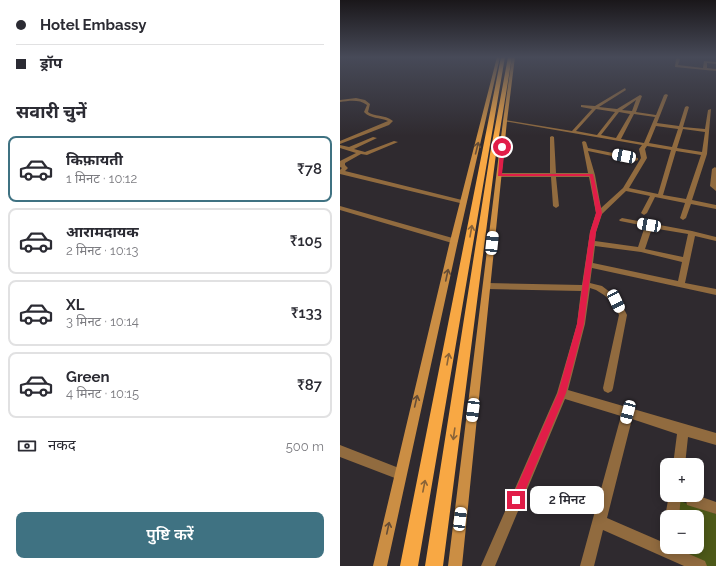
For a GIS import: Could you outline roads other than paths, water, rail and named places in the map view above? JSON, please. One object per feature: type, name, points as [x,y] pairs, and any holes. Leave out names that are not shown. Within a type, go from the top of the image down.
[{"type":"main road","points":[[409,566],[498,83]]},
{"type":"main road","points":[[434,566],[506,83]]},
{"type":"street","points":[[380,566],[454,241],[493,83]]},
{"type":"street","points":[[455,566],[510,83]]},
{"type":"street","points":[[573,132],[595,108],[625,89]]},
{"type":"street","points":[[598,136],[618,111],[641,94],[633,113],[618,139]]},
{"type":"street","points":[[599,213],[625,189],[644,158],[642,149],[646,144],[666,95]]},
{"type":"street","points":[[340,101],[360,100],[367,102],[369,105],[366,112],[369,115],[384,117],[391,121],[340,143]]},
{"type":"street","points":[[582,106],[657,116]]},
{"type":"street","points":[[660,196],[687,107]]},
{"type":"street","points":[[683,218],[704,154],[710,110]]},
{"type":"street","points":[[505,122],[704,154]]},
{"type":"street","points":[[654,124],[707,131]]},
{"type":"street","points":[[552,137],[556,206]]},
{"type":"street","points":[[349,149],[375,138]]},
{"type":"street","points":[[340,146],[359,153],[368,154],[396,142]]},
{"type":"street","points":[[488,566],[562,393],[581,324],[592,243],[599,213],[584,142]]},
{"type":"street","points":[[586,149],[636,158]]},
{"type":"street","points":[[340,172],[345,168],[342,166],[341,161],[359,153]]},
{"type":"street","points":[[715,169],[713,186],[716,189]]},
{"type":"street","points":[[340,172],[464,202]]},
{"type":"street","points":[[500,175],[592,175]]},
{"type":"street","points":[[625,189],[716,208]]},
{"type":"street","points":[[644,213],[653,195]]},
{"type":"street","points":[[340,208],[454,241]]},
{"type":"street","points":[[622,220],[716,239]]},
{"type":"street","points":[[641,250],[649,225]]},
{"type":"street","points":[[681,284],[692,233]]},
{"type":"street","points":[[592,243],[641,250],[686,260]]},
{"type":"street","points":[[589,265],[716,290]]},
{"type":"street","points":[[487,286],[586,286],[599,288],[607,293],[616,301],[623,315],[608,388]]},
{"type":"street","points":[[562,393],[716,439]]},
{"type":"street","points":[[587,566],[628,412]]},
{"type":"street","points":[[680,458],[683,430]]},
{"type":"street","points":[[340,451],[400,474]]},
{"type":"street","points":[[698,502],[716,508]]},
{"type":"street","points":[[599,521],[660,546]]},
{"type":"street","points":[[677,554],[700,566]]}]
